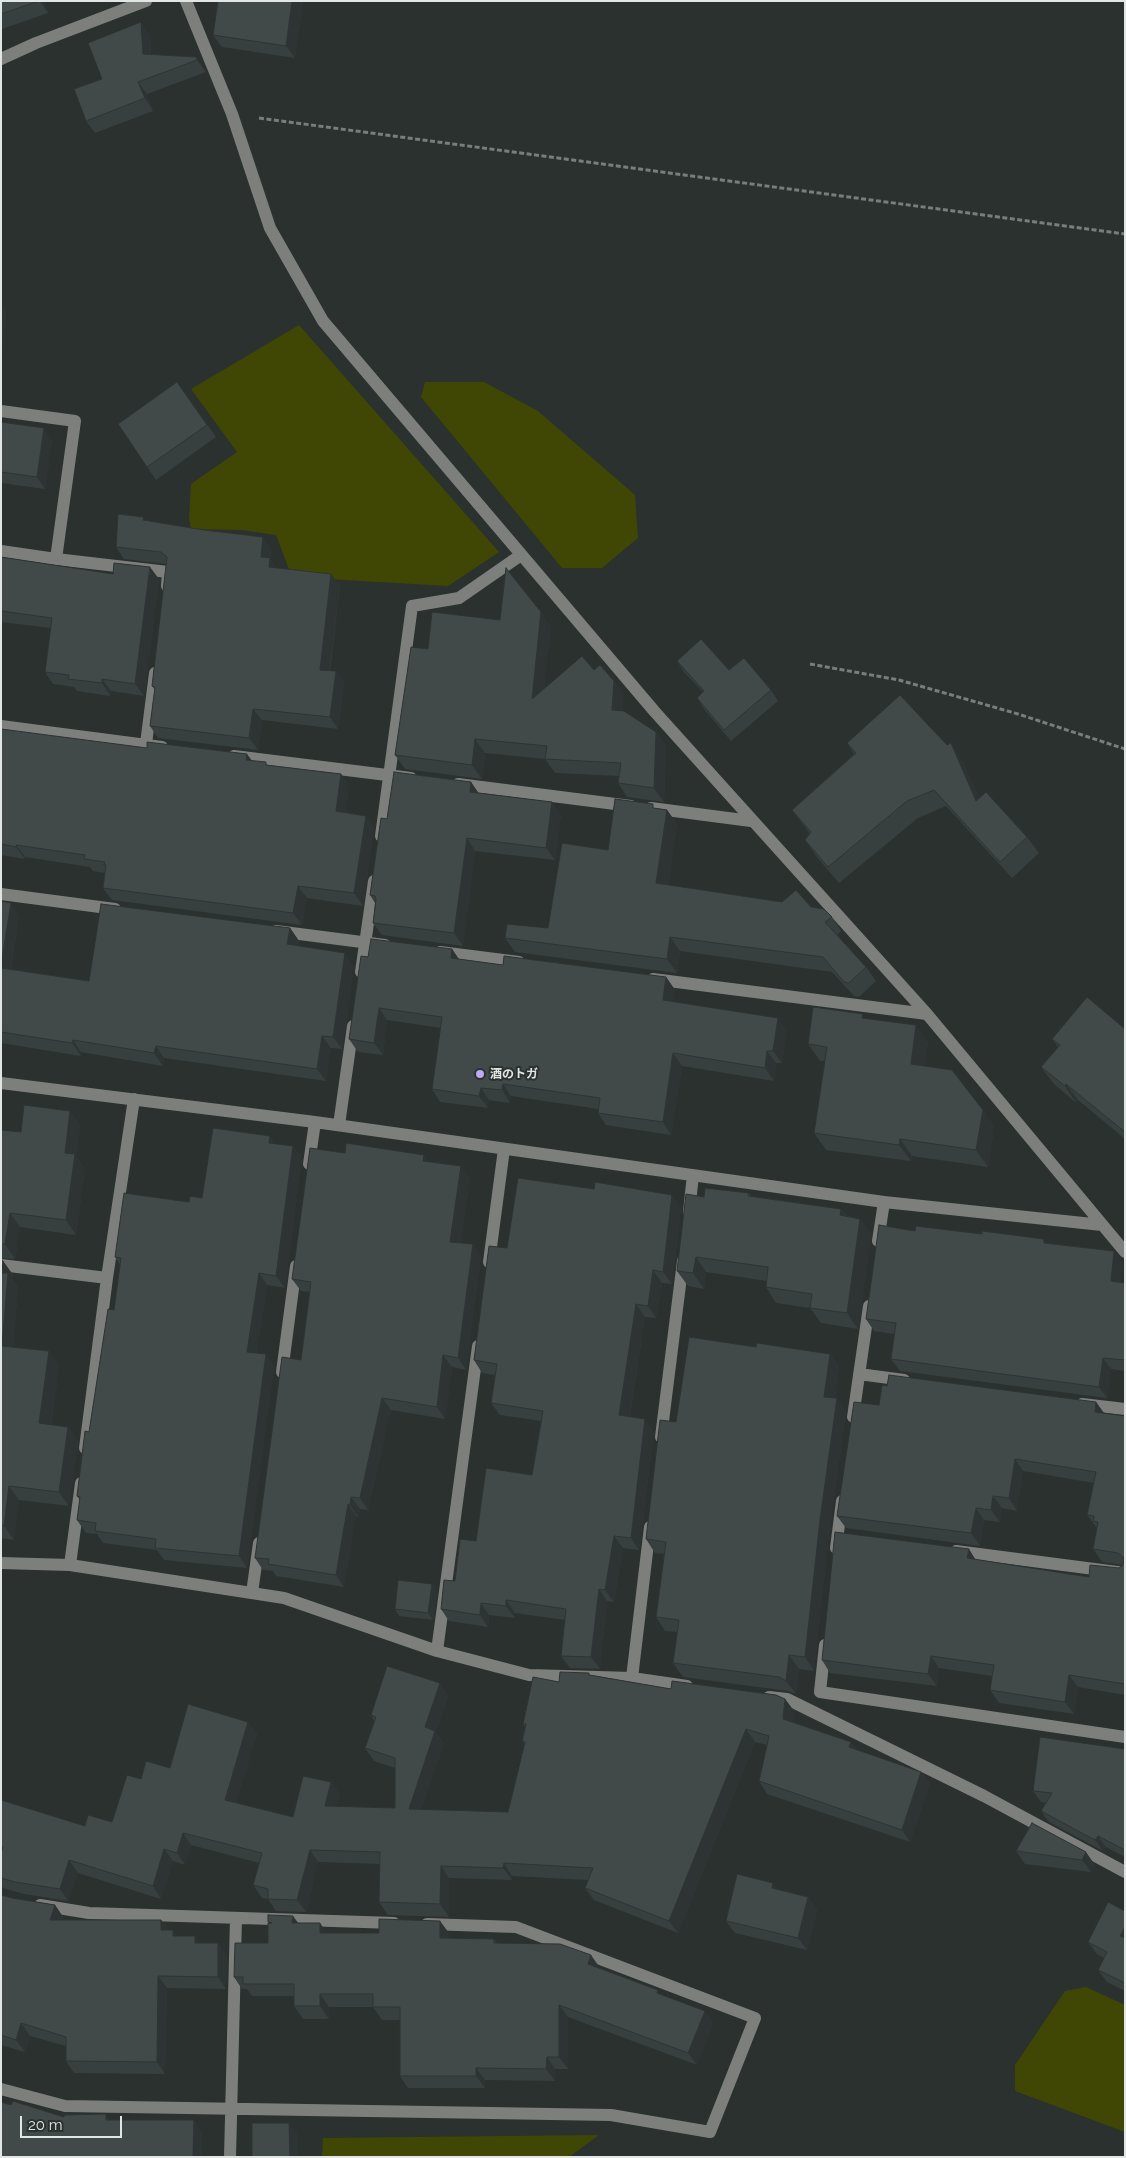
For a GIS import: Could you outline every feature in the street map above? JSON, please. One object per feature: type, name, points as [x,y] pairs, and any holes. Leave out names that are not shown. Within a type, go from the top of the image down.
[{"type":"street","points":[[1,59],[146,1]]},
{"type":"street","points":[[186,1],[232,114],[270,228],[323,322],[655,712],[751,821],[927,1014],[1125,1252]]},
{"type":"street","points":[[1,411],[75,421],[56,559]]},
{"type":"street","points":[[1,551],[168,572],[165,600]]},
{"type":"street","points":[[380,844],[412,606],[459,598],[521,555]]},
{"type":"street","points":[[146,744],[157,658]]},
{"type":"street","points":[[1,726],[175,748]]},
{"type":"street","points":[[224,754],[419,779]]},
{"type":"street","points":[[449,783],[751,821]]},
{"type":"street","points":[[360,981],[377,864]]},
{"type":"street","points":[[1,894],[129,911]]},
{"type":"street","points":[[267,929],[395,946]]},
{"type":"street","points":[[424,950],[533,964]]},
{"type":"street","points":[[641,978],[927,1014]]},
{"type":"street","points":[[339,1126],[356,1010]]},
{"type":"street","points":[[1,1083],[315,1122],[884,1202],[1102,1225]]},
{"type":"street","points":[[70,1565],[107,1278],[134,1099]]},
{"type":"street","points":[[307,1181],[315,1122]]},
{"type":"street","points":[[487,1277],[504,1149]]},
{"type":"street","points":[[687,1225],[693,1176]]},
{"type":"street","points":[[877,1250],[884,1202]]},
{"type":"street","points":[[660,1451],[685,1244]]},
{"type":"street","points":[[280,1387],[298,1250]]},
{"type":"street","points":[[1,1266],[107,1278]]},
{"type":"street","points":[[851,1431],[870,1298]]},
{"type":"street","points":[[437,1651],[479,1336]]},
{"type":"street","points":[[859,1374],[918,1382]]},
{"type":"street","points":[[1066,1402],[1125,1409]]},
{"type":"street","points":[[834,1565],[842,1536],[844,1488]]},
{"type":"street","points":[[632,1678],[652,1510]]},
{"type":"street","points":[[252,1593],[260,1534]]},
{"type":"street","points":[[942,1549],[1125,1573]]},
{"type":"street","points":[[1,1563],[70,1565],[284,1598],[437,1651],[529,1675],[632,1678],[700,1687]]},
{"type":"street","points":[[810,1710],[820,1692],[826,1633]]},
{"type":"street","points":[[820,1692],[1125,1737]]},
{"type":"street","points":[[758,1695],[787,1699],[810,1710],[984,1796],[1125,1872]]},
{"type":"street","points":[[1,2089],[65,2106],[611,2115],[710,2132],[755,2018],[516,1926],[89,1914],[31,1903]]},
{"type":"street","points":[[230,2157],[236,1918]]},
{"type":"path","points":[[232,114],[1125,234]]},
{"type":"path","points":[[810,664],[899,680],[1018,714],[1125,749]]},
{"type":"green space","points":[[299,325],[499,552],[448,586],[292,577],[276,535],[241,530],[191,529],[189,519],[191,484],[237,452],[191,389]]},
{"type":"green space","points":[[425,382],[484,382],[538,411],[635,495],[638,538],[602,568],[562,568],[421,397]]},
{"type":"green space","points":[[1086,1987],[1125,2005],[1125,2132],[1015,2091],[1015,2065],[1065,1991]]},
{"type":"green space","points":[[599,2135],[569,2157],[322,2157],[323,2138]]},
{"type":"building","points":[[1,1],[39,1],[1,14]]},
{"type":"building","points":[[218,1],[292,1],[286,46],[213,35]]},
{"type":"building","points":[[141,22],[143,54],[196,57],[197,60],[138,82],[145,98],[86,121],[74,89],[102,79],[88,43]]},
{"type":"building","points":[[177,382],[207,425],[147,467],[118,424]]},
{"type":"building","points":[[1,422],[44,428],[37,477],[1,472]]},
{"type":"building","points":[[118,514],[144,517],[143,520],[204,530],[263,537],[261,557],[270,558],[269,567],[331,574],[320,670],[336,671],[330,717],[253,709],[249,738],[150,726],[155,687],[152,686],[167,557],[161,552],[116,547]]},
{"type":"building","points":[[1,557],[113,574],[114,563],[150,567],[135,684],[102,679],[102,683],[68,679],[69,675],[45,672],[52,618],[1,611]]},
{"type":"building","points":[[506,568],[541,612],[532,699],[582,656],[594,670],[600,665],[614,681],[612,710],[624,711],[656,732],[654,788],[618,783],[621,763],[545,759],[547,746],[475,739],[472,765],[395,755],[411,647],[428,649],[432,612],[500,620]]},
{"type":"building","points":[[701,639],[729,670],[744,658],[771,690],[724,730],[697,698],[704,691],[677,661]]},
{"type":"building","points":[[900,695],[947,745],[951,743],[976,801],[986,792],[1027,837],[1000,862],[934,790],[907,801],[828,867],[805,840],[811,832],[792,810],[856,753],[847,743]]},
{"type":"building","points":[[1,729],[147,748],[147,742],[247,754],[246,760],[266,762],[266,765],[341,774],[336,811],[366,816],[354,893],[298,886],[293,913],[103,888],[105,862],[84,859],[85,855],[1,844]]},
{"type":"building","points":[[394,772],[471,782],[470,792],[552,802],[546,848],[467,838],[454,933],[373,923],[376,900],[375,896],[370,895],[381,818],[387,819]]},
{"type":"building","points":[[615,799],[653,804],[653,808],[667,810],[656,883],[782,902],[796,890],[811,907],[824,909],[832,917],[825,922],[866,967],[849,983],[844,982],[823,957],[670,937],[667,959],[505,938],[507,924],[548,928],[562,843],[608,850]]},
{"type":"building","points":[[1,901],[11,903],[1,965]]},
{"type":"building","points":[[101,904],[290,928],[287,944],[345,953],[333,1037],[322,1036],[317,1069],[156,1046],[154,1053],[73,1040],[72,1043],[1,1032],[1,968],[89,981]]},
{"type":"building","points":[[371,939],[452,949],[451,958],[503,965],[504,956],[666,977],[663,1000],[778,1018],[773,1051],[767,1051],[765,1068],[673,1053],[663,1122],[598,1113],[600,1098],[503,1084],[502,1090],[481,1088],[479,1096],[432,1089],[442,1017],[379,1008],[374,1043],[349,1039],[361,956],[368,957]]},
{"type":"building","points":[[1087,997],[1125,1029],[1125,1132],[1066,1084],[1065,1086],[1041,1067],[1060,1045],[1052,1039]]},
{"type":"building","points":[[813,1007],[863,1014],[862,1018],[916,1025],[911,1064],[952,1070],[983,1110],[976,1150],[900,1139],[899,1145],[814,1133],[827,1047],[808,1044]]},
{"type":"building","points":[[24,1105],[70,1111],[65,1153],[75,1154],[66,1220],[10,1213],[5,1244],[1,1244],[1,1130],[21,1132]]},
{"type":"building","points":[[213,1128],[270,1136],[269,1143],[293,1146],[276,1276],[259,1273],[247,1352],[266,1354],[239,1556],[155,1548],[156,1539],[95,1531],[96,1523],[77,1520],[80,1497],[77,1496],[85,1431],[89,1432],[108,1309],[114,1310],[121,1258],[115,1257],[124,1193],[189,1202],[190,1196],[202,1198]]},
{"type":"building","points":[[346,1143],[424,1155],[423,1161],[461,1166],[450,1242],[473,1244],[458,1358],[443,1355],[437,1407],[382,1398],[360,1498],[351,1497],[350,1505],[348,1504],[336,1575],[268,1564],[269,1559],[255,1558],[282,1357],[301,1360],[311,1282],[292,1279],[310,1148],[345,1153]]},
{"type":"building","points":[[518,1178],[594,1189],[595,1182],[672,1195],[663,1272],[653,1270],[648,1306],[636,1304],[619,1415],[645,1419],[631,1538],[614,1536],[605,1590],[599,1589],[591,1657],[561,1656],[566,1609],[506,1600],[506,1606],[481,1603],[480,1615],[441,1609],[444,1580],[455,1581],[460,1539],[476,1541],[486,1468],[532,1475],[543,1411],[491,1403],[497,1364],[474,1360],[489,1246],[507,1248]]},
{"type":"building","points":[[705,1188],[749,1193],[748,1196],[841,1209],[840,1215],[860,1219],[847,1313],[810,1308],[812,1294],[766,1287],[768,1267],[696,1257],[693,1273],[677,1271],[686,1194],[704,1197]]},
{"type":"building","points":[[879,1225],[915,1231],[916,1226],[982,1234],[982,1231],[1044,1239],[1044,1243],[1114,1251],[1111,1281],[1125,1283],[1125,1360],[1103,1358],[1099,1387],[891,1359],[896,1323],[866,1319]]},
{"type":"building","points":[[1,1260],[3,1261],[2,1273],[8,1273],[2,1346],[49,1351],[39,1423],[68,1427],[59,1492],[9,1486],[4,1526],[1,1525]]},
{"type":"building","points":[[689,1337],[756,1347],[757,1343],[830,1354],[824,1397],[837,1398],[820,1520],[805,1657],[789,1655],[786,1681],[779,1677],[673,1663],[679,1620],[656,1617],[666,1542],[646,1539],[660,1420],[676,1422]]},
{"type":"building","points":[[889,1375],[1096,1402],[1095,1412],[1125,1416],[1125,1684],[1069,1675],[1065,1702],[990,1690],[994,1665],[931,1656],[928,1674],[822,1660],[835,1532],[969,1549],[967,1558],[1089,1577],[1090,1565],[1119,1568],[1123,1565],[1124,1558],[1118,1553],[1093,1549],[1098,1522],[1093,1521],[1094,1516],[1087,1515],[1096,1472],[1015,1459],[1009,1498],[993,1496],[991,1510],[976,1508],[971,1533],[837,1516],[854,1402],[879,1405],[882,1385],[887,1386]]},
{"type":"building","points":[[398,1580],[432,1584],[428,1613],[395,1609]]},
{"type":"building","points":[[387,1666],[440,1683],[425,1727],[435,1731],[409,1809],[508,1812],[525,1742],[522,1741],[526,1724],[523,1724],[533,1677],[559,1682],[560,1672],[589,1673],[589,1675],[671,1689],[672,1681],[776,1695],[785,1699],[783,1719],[851,1742],[849,1747],[921,1772],[902,1830],[759,1781],[769,1736],[746,1729],[669,1921],[585,1888],[593,1868],[504,1863],[503,1868],[441,1866],[440,1904],[379,1902],[380,1852],[310,1850],[297,1900],[268,1899],[268,1889],[253,1885],[262,1853],[183,1833],[177,1853],[164,1849],[153,1886],[69,1860],[60,1889],[1,1878],[1,1853],[3,1847],[1,1846],[1,1800],[85,1826],[88,1815],[112,1822],[127,1775],[141,1779],[146,1761],[170,1768],[188,1704],[248,1722],[225,1800],[293,1817],[303,1776],[331,1782],[325,1806],[395,1808],[395,1758],[365,1748],[376,1717],[371,1715]]},
{"type":"building","points":[[1040,1737],[1125,1749],[1125,1850],[1098,1836],[1095,1840],[1041,1811],[1052,1793],[1033,1791]]},
{"type":"building","points":[[1032,1823],[1086,1852],[1082,1860],[1016,1851]]},
{"type":"building","points":[[737,1874],[773,1883],[772,1888],[808,1897],[798,1938],[726,1921]]},
{"type":"building","points":[[1,1895],[55,1905],[50,1920],[161,1920],[161,1930],[173,1930],[173,1936],[195,1936],[195,1943],[218,1943],[218,1977],[158,1976],[157,2062],[66,2061],[66,2037],[21,2023],[16,2040],[1,2035]]},
{"type":"building","points":[[1108,1902],[1125,1911],[1125,1927],[1120,1936],[1125,1938],[1125,1983],[1098,1970],[1107,1952],[1088,1942]]},
{"type":"building","points":[[268,1915],[293,1916],[292,1923],[320,1923],[320,1933],[379,1933],[379,1919],[440,1921],[440,1938],[494,1939],[494,1943],[560,1944],[591,1955],[588,1964],[658,1990],[657,1993],[705,2011],[688,2053],[559,2005],[559,2057],[547,2057],[546,2069],[476,2068],[476,2076],[400,2076],[400,2007],[373,2007],[373,1994],[320,1994],[320,2006],[294,2006],[294,1984],[243,1984],[243,1977],[234,1977],[235,1943],[268,1943],[268,1923],[272,1923],[268,1922]]},
{"type":"building","points":[[13,2101],[64,2117],[64,2115],[106,2114],[106,2120],[194,2120],[193,2157],[1,2157],[1,2102],[11,2105]]},
{"type":"building","points":[[252,2123],[289,2123],[290,2157],[252,2157]]},
{"type":"place","name":"酒のトガ","points":[[480,1074]]}]
